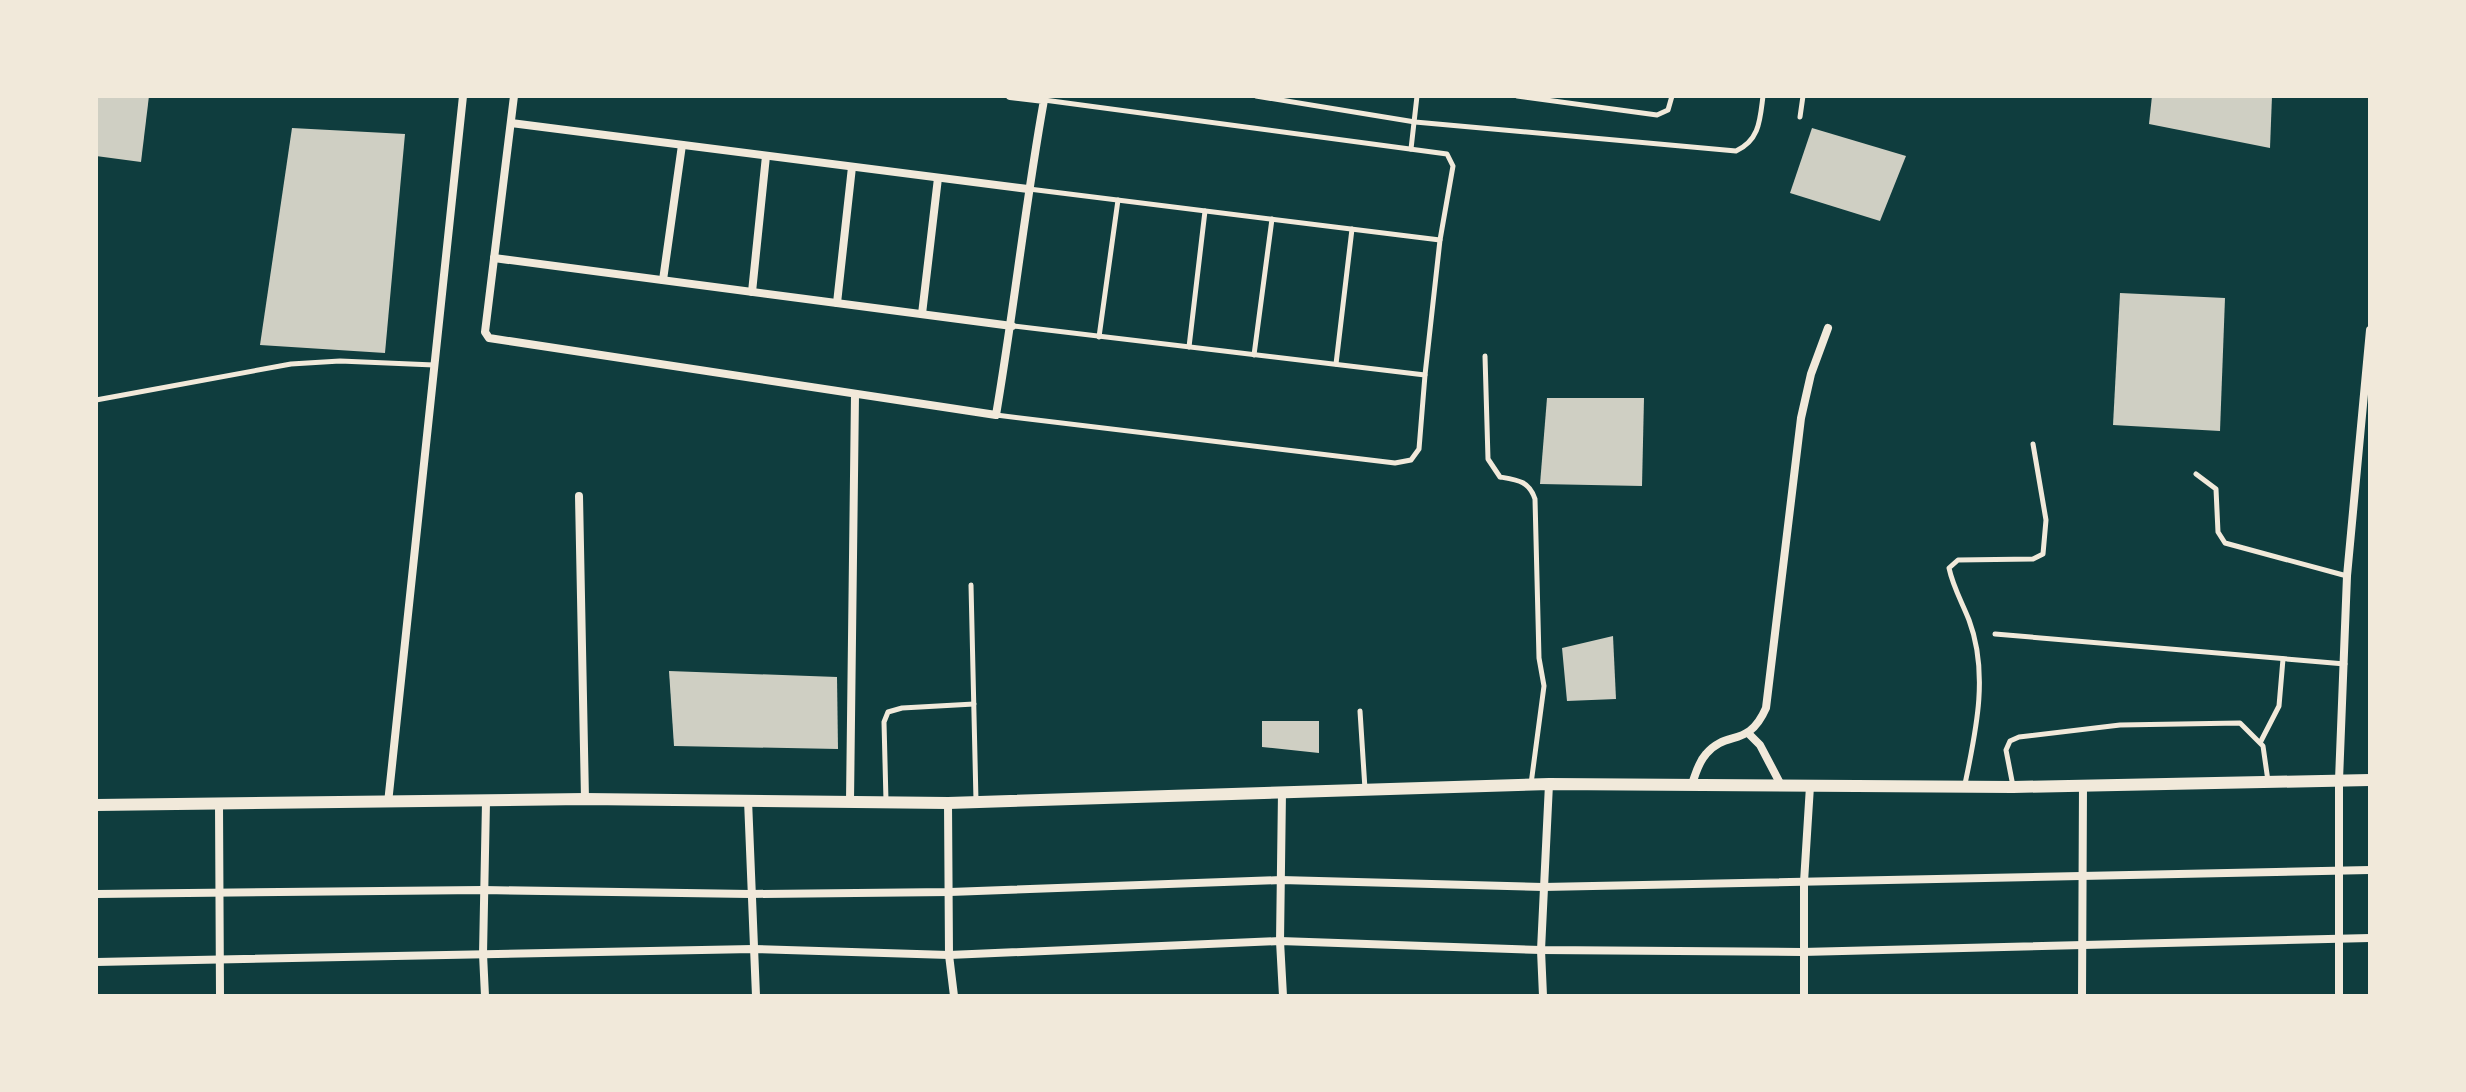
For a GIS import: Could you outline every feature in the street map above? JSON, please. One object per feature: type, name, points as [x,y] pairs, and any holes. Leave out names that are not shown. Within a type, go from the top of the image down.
[{"type":"street","points":[[388,803],[463,96]]},
{"type":"street","points":[[514,96],[485,332],[489,338],[996,415],[1012,326],[1028,189],[1044,98],[1010,96]]},
{"type":"street","points":[[511,123],[1028,189]]},
{"type":"street","points":[[663,280],[682,145]]},
{"type":"street","points":[[752,292],[766,156]]},
{"type":"street","points":[[837,303],[852,167]]},
{"type":"street","points":[[922,314],[938,178]]},
{"type":"street","points":[[494,258],[1012,326]]},
{"type":"street","points":[[1692,784],[1698,765],[1708,751],[1756,728],[1766,708],[1801,418],[1811,374],[1828,328]]},
{"type":"street","points":[[2339,996],[2339,780],[2347,576],[2370,330]]},
{"type":"street","points":[[850,801],[855,395]]},
{"type":"street","points":[[579,496],[585,799]]},
{"type":"street","points":[[1748,733],[1767,757],[1781,785]]},
{"type":"street","points":[[96,805],[585,799],[948,803],[1549,784],[1965,784],[2013,787],[2370,780]]},
{"type":"street","points":[[1543,996],[1541,950],[1549,784]]},
{"type":"street","points":[[2082,996],[2083,785]]},
{"type":"street","points":[[1804,996],[1804,882],[1810,786]]},
{"type":"street","points":[[1282,792],[1280,941],[1283,996]]},
{"type":"street","points":[[748,800],[756,996]]},
{"type":"street","points":[[485,996],[483,890],[486,802]]},
{"type":"street","points":[[948,803],[949,955],[954,996]]},
{"type":"street","points":[[219,805],[220,996]]},
{"type":"street","points":[[96,894],[483,890],[750,894],[950,892],[1281,880],[1543,887],[2370,870]]},
{"type":"street","points":[[96,962],[753,949],[949,955],[1280,941],[1541,950],[1802,952],[2370,938]]},
{"type":"lane","points":[[1256,96],[1415,122],[1736,151],[1746,146],[1758,129],[1763,96]]},
{"type":"lane","points":[[1411,149],[1417,96]]},
{"type":"lane","points":[[1517,96],[1657,115],[1668,110],[1672,96]]},
{"type":"lane","points":[[1800,117],[1803,96]]},
{"type":"lane","points":[[996,415],[1404,463],[1411,460],[1419,449],[1440,240],[1453,162],[1442,153],[1044,98]]},
{"type":"lane","points":[[1028,189],[1440,240]]},
{"type":"lane","points":[[1099,337],[1118,200]]},
{"type":"lane","points":[[1189,347],[1205,211]]},
{"type":"lane","points":[[1254,355],[1272,219]]},
{"type":"lane","points":[[1336,364],[1352,229]]},
{"type":"lane","points":[[1012,326],[1425,375]]},
{"type":"lane","points":[[1485,356],[1488,459],[1500,477],[1524,481],[1532,489],[1535,499],[1539,658],[1544,686],[1531,785]]},
{"type":"lane","points":[[96,400],[291,364],[340,361],[435,365]]},
{"type":"lane","points":[[1965,784],[1980,703],[1977,654],[1969,621],[1954,589],[1949,568],[1958,560],[2033,559],[2043,554],[2046,520],[2033,444]]},
{"type":"lane","points":[[2196,474],[2216,489],[2218,532],[2225,543],[2347,576]]},
{"type":"lane","points":[[971,585],[976,802]]},
{"type":"lane","points":[[1995,634],[2345,664]]},
{"type":"lane","points":[[2261,741],[2279,706],[2283,659]]},
{"type":"lane","points":[[886,802],[884,722],[888,712],[902,708],[974,704]]},
{"type":"lane","points":[[1360,711],[1366,790]]},
{"type":"lane","points":[[2013,787],[2006,750],[2010,741],[2019,737],[2120,725],[2240,723],[2261,741],[2268,784]]},
{"type":"building","points":[[96,96],[149,96],[141,162],[96,156]]},
{"type":"building","points":[[2152,96],[2272,96],[2270,148],[2149,124]]},
{"type":"building","points":[[292,128],[405,134],[385,353],[260,345]]},
{"type":"building","points":[[1812,128],[1906,156],[1880,221],[1790,193]]},
{"type":"building","points":[[2120,293],[2225,298],[2220,431],[2113,425]]},
{"type":"building","points":[[1547,398],[1644,398],[1642,486],[1540,484]]},
{"type":"building","points":[[1613,636],[1616,699],[1567,701],[1562,648]]},
{"type":"building","points":[[669,671],[837,677],[838,749],[674,746]]},
{"type":"building","points":[[1262,721],[1319,721],[1319,753],[1262,747]]}]
